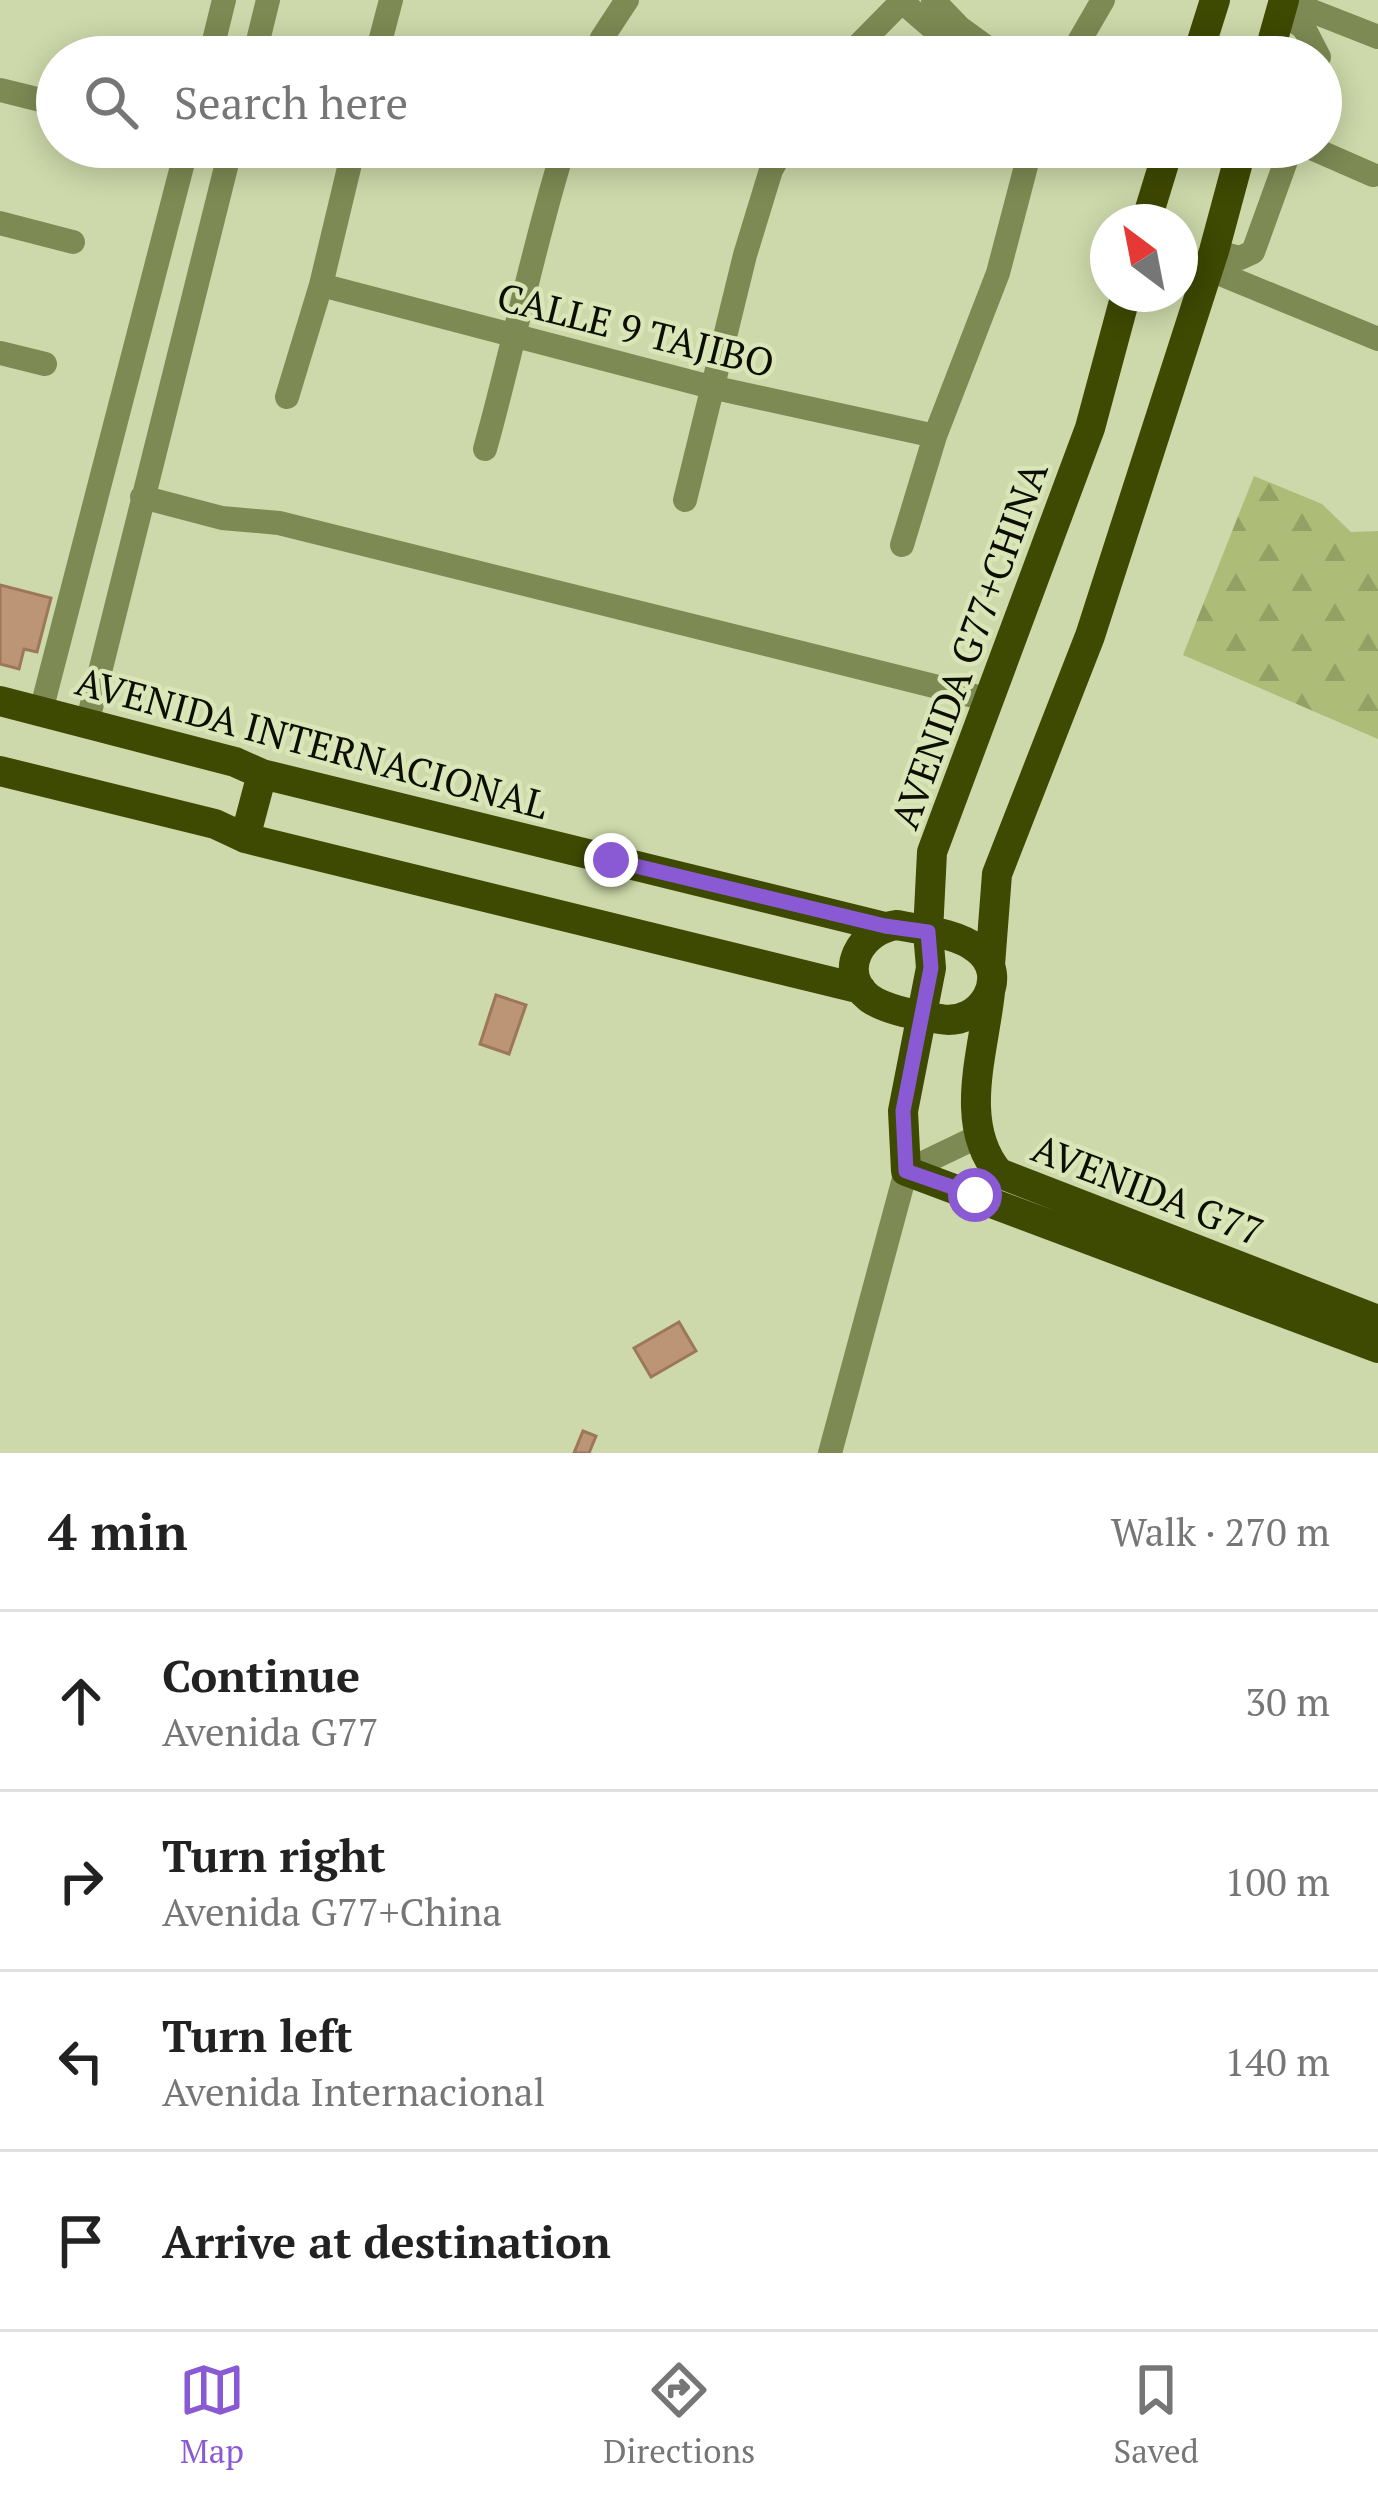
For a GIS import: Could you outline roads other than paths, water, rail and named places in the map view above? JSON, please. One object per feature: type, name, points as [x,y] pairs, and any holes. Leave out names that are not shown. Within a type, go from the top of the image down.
[{"type":"main road","points":[[1204,36],[1215,0]]},
{"type":"main road","points":[[1274,36],[1282,5]]},
{"type":"main road","points":[[1152,204],[1163,168]]},
{"type":"main road","points":[[0,771],[214,824],[245,838],[861,989],[884,1005],[961,1020],[984,1005],[997,874],[1090,636],[1237,168]]},
{"type":"main road","name":"AVENIDA G77+CHINA","points":[[906,1171],[903,1111],[931,968],[932,852],[1090,428],[1121,312]]},
{"type":"main road","name":"AVENIDA INTERNACIONAL","points":[[0,701],[235,762],[262,774],[885,926]]},
{"type":"main road","points":[[245,838],[262,774]]},
{"type":"main road","points":[[861,989],[854,963],[857,950],[864,939],[885,926],[972,945],[990,979]]},
{"type":"main road","name":"AVENIDA G77","points":[[990,979],[974,1107],[986,1158],[999,1173],[1378,1320]]},
{"type":"main road","name":"AVENIDA G77","points":[[906,1171],[1378,1348]]},
{"type":"street","points":[[215,36],[224,0]]},
{"type":"street","points":[[259,36],[268,0]]},
{"type":"street","points":[[382,36],[391,0]]},
{"type":"street","points":[[603,36],[627,0]]},
{"type":"street","points":[[867,36],[902,0],[942,36]]},
{"type":"street","points":[[933,0],[971,36]]},
{"type":"street","points":[[1082,36],[1103,0]]},
{"type":"street","points":[[1282,5],[1378,38]]},
{"type":"street","points":[[1282,5],[1308,36]]},
{"type":"street","points":[[0,90],[36,99]]},
{"type":"street","points":[[1342,161],[1373,175]]},
{"type":"street","points":[[41,711],[182,168]]},
{"type":"street","points":[[87,724],[226,168]]},
{"type":"street","points":[[287,397],[349,168]]},
{"type":"street","points":[[485,449],[557,168]]},
{"type":"street","points":[[685,500],[745,255],[772,168]]},
{"type":"street","points":[[902,545],[935,436],[998,273],[1026,168]]},
{"type":"street","points":[[1211,260],[1253,252],[1283,168]]},
{"type":"street","points":[[0,223],[73,242]]},
{"type":"street","points":[[1211,260],[1378,339]]},
{"type":"street","name":"CALLE 9 TAJIBO","points":[[321,285],[711,387],[935,436]]},
{"type":"street","points":[[0,353],[45,364]]},
{"type":"street","points":[[142,497],[222,518],[278,523],[986,699]]},
{"type":"street","points":[[830,1453],[906,1171],[979,1136]]}]
